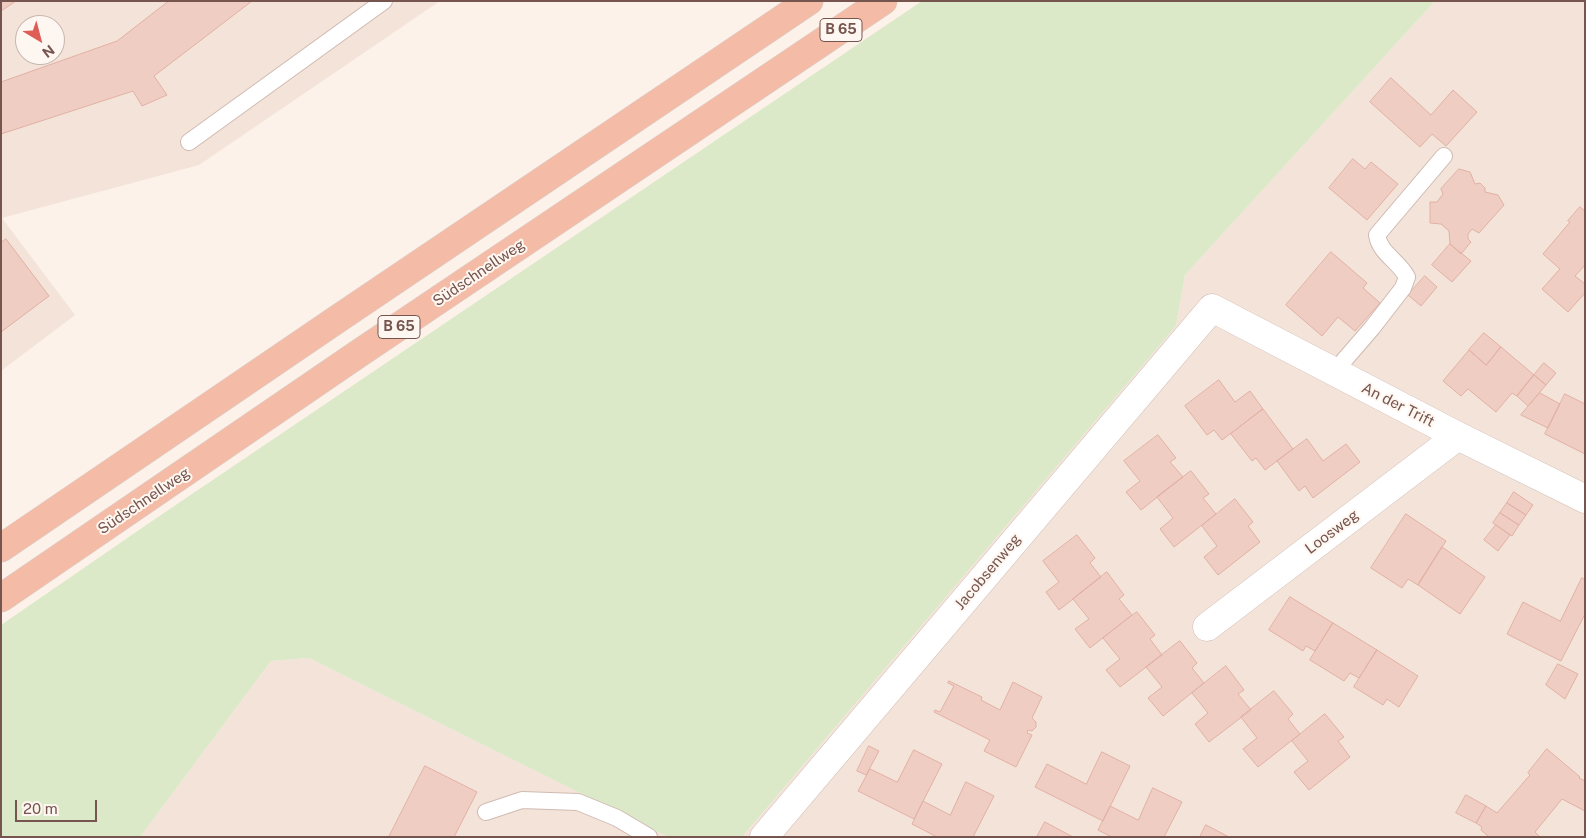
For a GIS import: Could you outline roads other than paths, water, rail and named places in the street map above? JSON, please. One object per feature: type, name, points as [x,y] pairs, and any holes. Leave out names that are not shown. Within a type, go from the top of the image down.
[{"type":"highway","name":"B 65","points":[[1,548],[338,318],[809,1]]},
{"type":"highway","name":"Südschnellweg","points":[[1,598],[358,354],[883,1]]},
{"type":"street","name":"An der Trift","points":[[1212,308],[1458,436],[1585,499]]},
{"type":"street","name":"Jacobsenweg","points":[[764,837],[1212,308]]},
{"type":"street","name":"Loosweg","points":[[1207,628],[1458,436]]},
{"type":"lane","points":[[189,142],[384,1]]},
{"type":"lane","points":[[1334,372],[1403,288],[1407,277],[1403,270],[1378,244],[1377,236],[1444,156]]},
{"type":"lane","points":[[486,812],[522,800],[578,802],[617,818],[649,837]]}]
